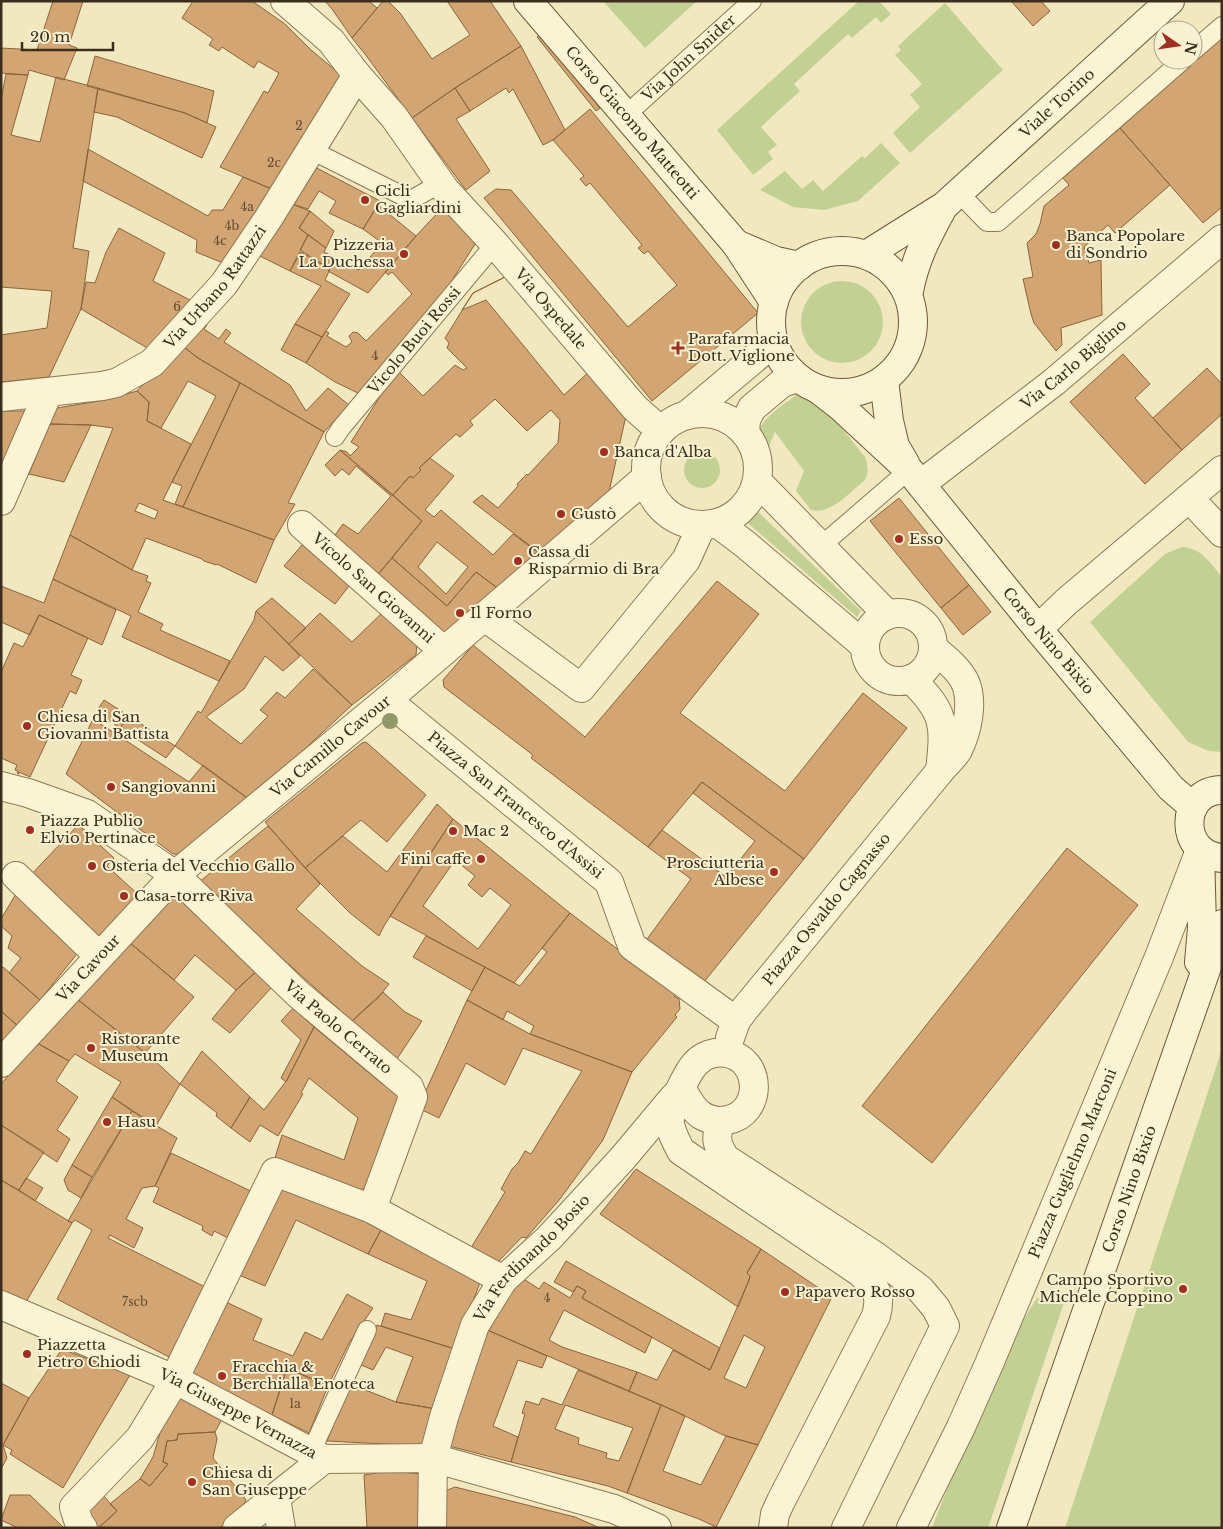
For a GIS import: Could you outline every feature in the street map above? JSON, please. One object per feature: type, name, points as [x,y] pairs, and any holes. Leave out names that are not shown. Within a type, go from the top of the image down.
[{"type":"street","name":"Via Ospedale","points":[[285,1],[331,41],[357,75],[394,117],[441,183],[636,408],[662,431]]},
{"type":"street","name":"Corso Giacomo Matteotti","points":[[528,1],[736,244],[774,302]]},
{"type":"street","name":"Viale Torino","points":[[866,255],[951,199],[1170,1]]},
{"type":"street","name":"Via Urbano Rattazzi","points":[[1,397],[48,393],[116,383],[152,363],[224,284],[268,219],[357,75]]},
{"type":"street","name":"Viale Torino","points":[[909,291],[913,269],[923,244],[951,199]]},
{"type":"street","name":"Via Carlo Biglino","points":[[915,477],[1054,382],[1222,239]]},
{"type":"street","name":"Corso Giacomo Matteotti","points":[[736,244],[776,261],[799,266]]},
{"type":"street","points":[[746,433],[746,420],[752,408],[782,383],[808,384],[842,394],[865,390],[884,380],[900,365],[910,346],[914,324],[909,291],[887,267],[866,255],[843,251],[820,254],[799,266],[783,284],[774,302],[771,322],[774,342],[782,361],[808,384]]},
{"type":"street","points":[[687,415],[774,342]]},
{"type":"street","name":"Corso Nino Bixio","points":[[884,380],[889,421],[895,446],[915,477],[1038,629],[1172,788],[1193,807]]},
{"type":"street","name":"Corso Nino Bixio","points":[[808,384],[841,407],[915,477]]},
{"type":"street","points":[[1,501],[48,393]]},
{"type":"street","points":[[702,413],[717,415],[733,422],[746,433],[754,448],[758,464],[757,481],[751,497],[742,509],[730,518],[710,524],[687,523],[672,516],[660,506],[652,493],[647,477],[647,461],[652,445],[662,431],[673,421],[687,415],[702,413]]},
{"type":"street","points":[[1038,629],[1066,602],[1222,470]]},
{"type":"street","name":"Via Camillo Cavour","points":[[175,875],[387,700],[647,477]]},
{"type":"street","points":[[757,481],[888,615]]},
{"type":"street","points":[[1189,498],[1222,533]]},
{"type":"street","points":[[485,617],[581,688],[686,560],[710,524]]},
{"type":"street","points":[[710,524],[740,540],[865,646]]},
{"type":"street","name":"Vicolo San Giovanni","points":[[302,526],[444,651]]},
{"type":"street","points":[[901,613],[914,616],[925,624],[932,635],[934,648],[931,662],[922,673],[911,679],[898,682],[884,678],[874,670],[867,659],[865,646],[868,633],[876,622],[888,615],[901,613]]},
{"type":"street","name":"Piazza Osvaldo Cagnasso","points":[[726,1053],[736,1020],[957,751],[966,730],[969,701],[966,683],[955,668],[934,648]]},
{"type":"street","points":[[911,679],[929,697],[938,714],[944,734],[940,771]]},
{"type":"street","name":"Piazza San Francesco d'Assisi","points":[[387,700],[609,882],[632,946],[736,1020]]},
{"type":"street","name":"Via Paolo Cerrato","points":[[1,786],[28,793],[87,814],[175,875],[298,994],[409,1087],[413,1097],[372,1209]]},
{"type":"street","points":[[1211,854],[1193,840],[1189,830],[1189,818],[1193,807],[1208,793],[1222,790]]},
{"type":"street","name":"Corso Nino Bixio","points":[[1189,1020],[1199,961],[1211,854]]},
{"type":"street","name":"Piazza Guglielmo Marconi","points":[[911,1528],[961,1427],[989,1364],[1159,957],[1211,854]]},
{"type":"street","name":"Via Cavour","points":[[1,1063],[175,875]]},
{"type":"street","points":[[16,876],[99,956]]},
{"type":"street","name":"Corso Nino Bixio","points":[[1011,1528],[1222,924]]},
{"type":"street","points":[[682,1088],[694,1109],[702,1116],[711,1120],[732,1119],[742,1114],[754,1096],[754,1077],[743,1060],[735,1055],[714,1053],[695,1064],[673,1104],[669,1120],[673,1137],[681,1151],[861,1273],[876,1289],[880,1301],[876,1316],[774,1514],[773,1528]]},
{"type":"street","name":"Via Ferdinando Bosio","points":[[432,1528],[433,1458],[444,1417],[475,1325],[503,1280],[549,1238],[622,1159],[682,1088]]},
{"type":"street","points":[[721,1121],[716,1135],[718,1147],[725,1158],[874,1254],[920,1289],[936,1308],[945,1326],[846,1528]]},
{"type":"street","points":[[83,1528],[79,1524],[74,1507],[140,1438],[174,1380],[275,1172],[372,1209],[503,1280]]},
{"type":"street","name":"Via Giuseppe Vernazza","points":[[5,1307],[174,1380],[318,1456],[433,1458],[614,1509],[657,1528]]},
{"type":"street","points":[[237,1528],[276,1498],[318,1456]]},
{"type":"street","points":[[276,1498],[281,1528]]},
{"type":"lane","name":"Via John Snider","points":[[626,115],[752,1]]},
{"type":"lane","points":[[1203,42],[1222,26]]},
{"type":"lane","points":[[951,199],[987,222],[998,222],[1172,70]]},
{"type":"lane","points":[[311,150],[412,200],[441,183]]},
{"type":"lane","name":"Vicolo Buoi Rossi","points":[[335,437],[495,244]]},
{"type":"lane","points":[[821,546],[915,477]]},
{"type":"lane","points":[[318,1456],[367,1330]]},
{"type":"green space","points":[[603,1],[697,1],[645,48]]},
{"type":"green space","points":[[859,1],[879,1],[891,14],[881,23],[876,17],[852,38],[848,34],[794,84],[800,91],[761,127],[777,145],[768,152],[773,159],[753,175],[717,130]]},
{"type":"green space","points":[[945,3],[1003,70],[910,153],[893,133],[920,107],[910,95],[922,84],[895,55],[901,50],[898,46]]},
{"type":"green space","points":[[881,143],[900,163],[858,201],[824,210],[793,207],[760,190],[785,171],[802,189],[813,180],[823,191],[862,156],[865,158]]},
{"type":"green space","points":[[834,281],[850,281],[865,288],[876,299],[883,314],[880,338],[871,351],[850,363],[834,363],[819,356],[808,345],[801,330],[801,314],[808,299],[819,288]]},
{"type":"green space","points":[[798,394],[814,396],[820,401],[865,457],[867,466],[865,480],[833,506],[818,511],[811,510],[796,491],[804,471],[775,432],[766,453],[759,443],[758,436],[764,421]]},
{"type":"green space","points":[[702,452],[709,453],[715,457],[719,463],[719,477],[715,483],[709,487],[702,488],[695,487],[689,483],[685,477],[684,470],[685,463],[689,457],[695,453]]},
{"type":"green space","points":[[753,507],[861,611],[857,617],[742,518]]},
{"type":"green space","points":[[1182,547],[1200,553],[1222,577],[1222,752],[1209,751],[1188,742],[1090,622],[1165,554]]},
{"type":"green space","name":"Campo Sportivo Michele Coppino","points":[[1222,1049],[1222,1528],[1065,1528]]},
{"type":"green space","points":[[1037,1298],[1064,1303],[988,1528],[932,1528],[995,1365]]},
{"type":"building","points":[[53,1],[83,1],[69,45],[77,48],[64,80],[29,70],[28,75],[1,73],[1,48],[37,50]]},
{"type":"building","points":[[193,1],[252,1],[285,24],[311,50],[341,75],[274,190],[220,167],[264,91],[268,93],[279,73],[258,61],[254,68],[222,47],[219,51],[209,45],[213,39],[182,18]]},
{"type":"building","points":[[325,1],[369,1],[377,8],[352,38]]},
{"type":"building","points":[[383,1],[388,1],[400,13],[432,59],[470,35],[447,1],[490,1],[521,46],[412,118],[352,38]]},
{"type":"building","points":[[1011,1],[1041,1],[1050,11],[1033,26]]},
{"type":"building","points":[[540,35],[600,108],[596,111],[537,37]]},
{"type":"building","points":[[1222,38],[1222,207],[1203,223],[1120,128],[1186,70],[1203,70],[1203,55]]},
{"type":"building","points":[[521,46],[565,130],[553,140],[543,145],[513,89],[509,93],[506,88],[470,111],[455,88]]},
{"type":"building","points":[[95,56],[214,91],[207,123],[185,113],[87,86]]},
{"type":"building","points":[[6,74],[28,75],[11,135],[40,142],[56,77],[98,88],[73,248],[89,251],[81,309],[49,377],[1,382],[1,335],[47,328],[52,291],[1,287],[1,100]]},
{"type":"building","points":[[98,88],[185,113],[216,127],[202,158],[117,117],[94,112]]},
{"type":"building","points":[[455,88],[470,111],[456,119],[490,171],[466,190],[412,118]]},
{"type":"building","points":[[590,109],[758,313],[652,401],[484,198],[496,189],[511,190],[628,327],[677,285],[648,251],[644,254],[638,248],[642,245],[590,183],[586,186],[580,179],[584,176],[553,140]]},
{"type":"building","points":[[1120,128],[1170,185],[1115,233],[1108,225],[1084,247],[1089,263],[1101,260],[1102,315],[1061,328],[1062,345],[1056,351],[1034,323],[1031,314],[1023,279],[1033,277],[1027,243],[1036,234],[1044,206],[1069,185],[1063,178]]},
{"type":"building","points":[[88,149],[208,216],[212,210],[223,210],[243,177],[274,190],[223,263],[196,252],[197,240],[83,181]]},
{"type":"building","points":[[311,165],[380,201],[363,229],[329,213],[336,201],[319,191],[308,209],[289,203]]},
{"type":"building","points":[[289,203],[310,211],[299,228],[308,235],[290,271],[256,254]]},
{"type":"building","points":[[378,205],[416,236],[368,293],[328,271],[330,269],[300,250],[308,235],[326,248],[324,252],[359,270],[382,243],[363,229]]},
{"type":"building","points":[[445,205],[477,241],[430,315],[360,394],[335,382],[306,363],[326,331],[329,333],[327,336],[346,347],[352,342],[349,336],[353,332],[358,333],[366,341],[412,294],[392,272],[388,275],[385,272]]},
{"type":"building","points":[[310,211],[334,231],[326,248],[299,228]]},
{"type":"building","points":[[119,228],[165,253],[153,281],[194,302],[154,352],[81,309],[86,282],[95,283],[106,252]]},
{"type":"building","points":[[301,252],[330,269],[325,280],[350,294],[322,337],[295,324],[321,286],[290,271]]},
{"type":"building","points":[[509,275],[592,369],[564,395],[486,300],[462,310],[473,293]]},
{"type":"building","points":[[509,275],[627,411],[609,492],[542,555],[473,502],[482,495],[498,508],[518,486],[517,484],[558,443],[560,420],[551,410],[527,431],[495,399],[470,421],[473,425],[460,437],[456,434],[419,468],[421,470],[413,478],[410,476],[393,495],[340,450],[347,452],[350,456],[359,447],[351,442],[397,370],[423,396],[455,365],[463,370],[467,368],[447,348],[449,343],[445,338],[473,293]]},
{"type":"building","points":[[200,321],[207,325],[204,329],[219,339],[226,329],[231,333],[224,342],[290,385],[306,411],[328,388],[349,405],[324,432],[198,358],[180,344]]},
{"type":"building","points":[[295,324],[322,337],[306,363],[281,350]]},
{"type":"building","points":[[180,344],[198,358],[240,383],[183,507],[175,504],[182,486],[172,482],[216,396],[188,381],[161,428],[147,421],[149,402],[137,391]]},
{"type":"building","points":[[1123,354],[1150,384],[1135,398],[1182,450],[1145,484],[1070,402]]},
{"type":"building","points":[[1207,368],[1222,384],[1222,414],[1182,450],[1153,418]]},
{"type":"building","points":[[240,383],[324,432],[288,503],[295,504],[274,540],[183,507]]},
{"type":"building","points":[[137,391],[149,402],[147,421],[191,444],[163,500],[274,540],[256,583],[217,564],[204,561],[146,538],[132,570],[70,535],[113,428],[91,425],[49,424],[57,408],[105,400]],"holes":[[[139,503],[158,511],[155,519],[135,511]]]},
{"type":"building","points":[[1,411],[36,411],[1,492]]},
{"type":"building","points":[[49,424],[91,425],[64,482],[29,474]]},
{"type":"building","points":[[340,450],[422,521],[375,578],[330,542],[343,524],[358,534],[391,496],[356,466],[349,475],[342,469],[335,476],[325,465]]},
{"type":"building","points":[[430,458],[454,476],[425,510],[434,517],[441,510],[493,555],[513,534],[542,555],[500,590],[476,572],[447,606],[392,558],[422,521],[393,495],[410,476],[413,478],[421,470],[419,468]],"holes":[[[437,542],[468,567],[446,594],[418,567]]]},
{"type":"building","points":[[899,498],[969,585],[941,608],[870,521]]},
{"type":"building","points":[[70,535],[132,570],[148,576],[146,581],[151,583],[138,612],[163,624],[160,630],[230,661],[219,681],[122,637],[131,616],[53,579]]},
{"type":"building","points":[[308,538],[356,577],[335,604],[284,566]]},
{"type":"building","points":[[392,558],[447,606],[476,572],[500,590],[447,642],[375,578]]},
{"type":"building","points":[[53,579],[116,610],[102,645],[39,615],[30,635],[1,622],[1,586],[44,603]]},
{"type":"building","points":[[717,581],[759,614],[680,713],[785,791],[863,693],[907,728],[804,859],[702,782],[648,847],[531,758],[533,755],[444,687],[443,680],[473,645],[585,737]]},
{"type":"building","points":[[969,585],[991,612],[963,635],[941,608]]},
{"type":"building","points":[[272,598],[306,628],[289,644],[256,611]]},
{"type":"building","points":[[256,611],[300,656],[283,671],[265,656],[244,689],[206,717],[241,744],[268,716],[260,710],[277,692],[285,698],[313,669],[352,705],[250,800],[175,746],[198,711],[201,713],[254,620]]},
{"type":"building","points":[[384,611],[417,644],[416,655],[352,705],[289,644],[320,613],[352,642]]},
{"type":"building","name":"Chiesa di San Giovanni Battista","points":[[39,615],[88,638],[71,675],[82,680],[76,694],[70,691],[30,777],[19,772],[19,774],[17,773],[18,771],[15,770],[17,765],[1,758],[1,672],[14,643],[23,647]]},
{"type":"building","points":[[104,700],[129,716],[120,728],[96,712]]},
{"type":"building","points":[[129,716],[175,746],[166,758],[120,728]]},
{"type":"building","points":[[93,719],[189,782],[203,765],[250,800],[188,854],[173,854],[66,774]]},
{"type":"building","points":[[366,742],[426,795],[387,842],[361,820],[305,868],[265,822],[362,743]]},
{"type":"building","points":[[702,782],[804,859],[703,983],[645,942],[691,879],[648,847],[662,830],[726,877],[755,841],[693,793]]},
{"type":"building","points":[[437,804],[453,819],[379,936],[350,913],[305,868],[343,836],[387,872]]},
{"type":"building","points":[[453,819],[570,913],[514,983],[390,916]],"holes":[[[455,860],[475,876],[468,885],[482,897],[490,888],[511,905],[478,949],[423,906]]]},
{"type":"building","points":[[78,825],[114,858],[107,866],[143,899],[99,949],[28,878]]},
{"type":"building","points":[[268,826],[320,884],[296,909],[362,966],[389,984],[378,998],[352,1021],[198,883]]},
{"type":"building","points":[[1067,848],[1138,905],[932,1163],[862,1106]]},
{"type":"building","points":[[20,887],[81,949],[40,1000],[9,973],[21,958],[8,948],[12,936],[1,926],[1,919]]},
{"type":"building","points":[[175,896],[259,969],[236,990],[195,955],[174,980],[129,942]]},
{"type":"building","points":[[570,913],[675,993],[674,996],[679,999],[680,1009],[675,1015],[677,1017],[632,1072],[530,1034],[534,1026],[507,1011],[503,1020],[467,1000],[485,967],[520,986],[547,952],[542,948]]},
{"type":"building","points":[[426,936],[485,967],[472,991],[413,957]]},
{"type":"building","points":[[129,942],[194,997],[145,1053],[77,999]]},
{"type":"building","points":[[3,967],[40,1000],[19,1027],[1,1011],[1,969]]},
{"type":"building","points":[[259,969],[272,987],[230,1033],[212,1019],[236,990]]},
{"type":"building","points":[[383,992],[405,1012],[422,1021],[395,1062],[352,1021]]},
{"type":"building","points":[[77,999],[154,1060],[180,1084],[156,1126],[112,1097],[121,1082],[75,1054],[69,1061],[37,1043]]},
{"type":"building","points":[[467,1000],[530,1034],[632,1072],[603,1140],[560,1199],[526,1238],[522,1237],[496,1264],[469,1251],[505,1192],[501,1189],[512,1169],[525,1151],[531,1154],[582,1071],[523,1048],[505,1085],[466,1063],[439,1118],[418,1108]]},
{"type":"building","points":[[293,1008],[314,1027],[286,1082],[281,1078],[301,1040],[281,1021]]},
{"type":"building","points":[[1,1011],[19,1027],[1,1048]]},
{"type":"building","points":[[314,1027],[381,1083],[400,1094],[373,1185],[353,1193],[274,1161],[282,1135],[344,1160],[358,1118],[309,1078],[301,1093],[303,1094],[278,1136],[260,1125],[250,1142],[231,1128],[250,1097],[264,1110],[287,1080]]},
{"type":"building","points":[[37,1043],[69,1061],[56,1081],[78,1097],[57,1130],[70,1139],[57,1162],[1,1125],[1,1084]]},
{"type":"building","points":[[202,1051],[250,1097],[231,1128],[216,1116],[217,1113],[180,1084]]},
{"type":"building","points":[[112,1097],[132,1111],[92,1177],[72,1165]]},
{"type":"building","points":[[132,1111],[177,1138],[155,1186],[142,1188],[126,1219],[143,1228],[134,1248],[110,1235],[108,1238],[209,1289],[173,1359],[57,1299],[92,1230],[75,1220],[72,1223],[68,1221]]},
{"type":"building","points":[[1,1125],[44,1152],[19,1190],[1,1180]]},
{"type":"building","points":[[171,1153],[257,1194],[234,1241],[214,1231],[212,1236],[202,1230],[203,1226],[153,1202],[159,1188],[155,1186]]},
{"type":"building","points":[[72,1165],[92,1177],[81,1198],[68,1190],[64,1180]]},
{"type":"building","points":[[636,1169],[761,1249],[747,1273],[750,1276],[749,1280],[738,1307],[600,1214]]},
{"type":"building","points":[[26,1178],[43,1188],[35,1201],[19,1190]]},
{"type":"building","points":[[1,1180],[72,1223],[22,1309],[1,1299]]},
{"type":"building","points":[[278,1188],[315,1196],[381,1230],[368,1254],[296,1220],[265,1286],[239,1275]]},
{"type":"building","points":[[381,1230],[481,1280],[455,1349],[381,1326],[385,1313],[411,1320],[427,1281],[368,1254]]},
{"type":"building","points":[[761,1249],[832,1297],[758,1445],[723,1435],[629,1391],[637,1372],[657,1380],[673,1350],[710,1370],[749,1280],[750,1276],[747,1273]],"holes":[[[744,1335],[765,1347],[746,1388],[724,1378]]]},
{"type":"building","points":[[566,1261],[720,1348],[710,1370],[582,1298],[586,1291],[577,1286],[573,1292],[554,1282]]},
{"type":"building","points":[[519,1276],[539,1289],[544,1282],[570,1298],[577,1286],[586,1291],[582,1298],[652,1337],[645,1353],[564,1310],[549,1340],[562,1347],[637,1372],[629,1391],[485,1329]]},
{"type":"building","points":[[347,1294],[373,1308],[349,1343],[328,1386],[287,1368],[272,1415],[223,1389],[189,1376],[226,1302],[262,1319],[253,1340],[293,1356],[305,1332],[322,1340]]},
{"type":"building","points":[[377,1325],[455,1349],[436,1409],[396,1402],[413,1357],[386,1347],[373,1370],[359,1364]]},
{"type":"building","points":[[485,1329],[547,1356],[542,1368],[518,1360],[493,1426],[518,1437],[511,1462],[445,1445]]},
{"type":"building","points":[[62,1349],[130,1375],[63,1488],[10,1454],[12,1450],[3,1445],[29,1398]]},
{"type":"building","points":[[287,1368],[328,1386],[309,1433],[272,1415]]},
{"type":"building","points":[[578,1370],[661,1405],[627,1493],[608,1486],[511,1462],[525,1414],[522,1413],[526,1401],[539,1405],[542,1398],[562,1405]],"holes":[[[565,1405],[633,1428],[619,1461],[606,1458],[607,1453],[578,1444],[579,1438],[555,1429]]]},
{"type":"building","points":[[1,1383],[29,1398],[3,1445],[7,1458],[1,1469]]},
{"type":"building","points":[[350,1384],[396,1402],[436,1409],[425,1446],[327,1441]]},
{"type":"building","points":[[181,1392],[223,1417],[215,1432],[178,1434],[177,1440],[167,1441],[163,1462],[168,1464],[150,1486],[140,1479],[153,1457],[161,1429]]},
{"type":"building","points":[[661,1405],[685,1416],[663,1471],[701,1485],[726,1436],[758,1445],[716,1527],[627,1493]]},
{"type":"building","name":"Chiesa di San Giuseppe","points":[[215,1432],[217,1439],[213,1458],[246,1500],[241,1511],[220,1528],[99,1528],[117,1511],[110,1504],[140,1479],[150,1486],[168,1464],[163,1462],[167,1441],[177,1440],[178,1434]]},
{"type":"building","points":[[389,1471],[423,1474],[422,1528],[367,1528],[364,1475]]},
{"type":"building","points":[[455,1487],[575,1517],[600,1528],[441,1528],[445,1491]]},
{"type":"building","points":[[10,1495],[30,1495],[64,1528],[18,1528],[1,1520]]},
{"type":"building","points":[[103,1495],[117,1511],[98,1528],[84,1512]]},
{"type":"place","name":"Cicli Gagliardini","points":[[365,200]]},
{"type":"place","name":"Banca Popolare di Sondrio","points":[[1056,245]]},
{"type":"place","name":"Pizzeria La Duchessa","points":[[404,254]]},
{"type":"place","name":"Parafarmacia Dott. Viglione","points":[[678,348]]},
{"type":"place","name":"Banca d'Alba","points":[[604,452]]},
{"type":"place","name":"Gustò","points":[[561,514]]},
{"type":"place","name":"Esso","points":[[899,539]]},
{"type":"place","name":"Cassa di Risparmio di Bra","points":[[518,561]]},
{"type":"place","name":"Il Forno","points":[[460,613]]},
{"type":"place","name":"Chiesa di San Giovanni Battista","points":[[27,726]]},
{"type":"place","name":"Sangiovanni","points":[[111,787]]},
{"type":"place","name":"Piazza Publio Elvio Pertinace","points":[[30,830]]},
{"type":"place","name":"Mac 2","points":[[453,831]]},
{"type":"place","name":"Fini caffe","points":[[481,859]]},
{"type":"place","name":"Osteria del Vecchio Gallo","points":[[92,866]]},
{"type":"place","name":"Prosciutteria Albese","points":[[774,872]]},
{"type":"place","name":"Casa-torre Riva","points":[[124,896]]},
{"type":"place","name":"Ristorante Museum","points":[[91,1048]]},
{"type":"place","name":"Hasu","points":[[107,1122]]},
{"type":"place","name":"Campo Sportivo Michele Coppino","points":[[1183,1289]]},
{"type":"place","name":"Papavero Rosso","points":[[785,1292]]},
{"type":"place","name":"Piazzetta Pietro Chiodi","points":[[27,1354]]},
{"type":"place","name":"Fracchia & Berchialla Enoteca","points":[[222,1376]]},
{"type":"place","name":"Chiesa di San Giuseppe","points":[[192,1482]]}]
